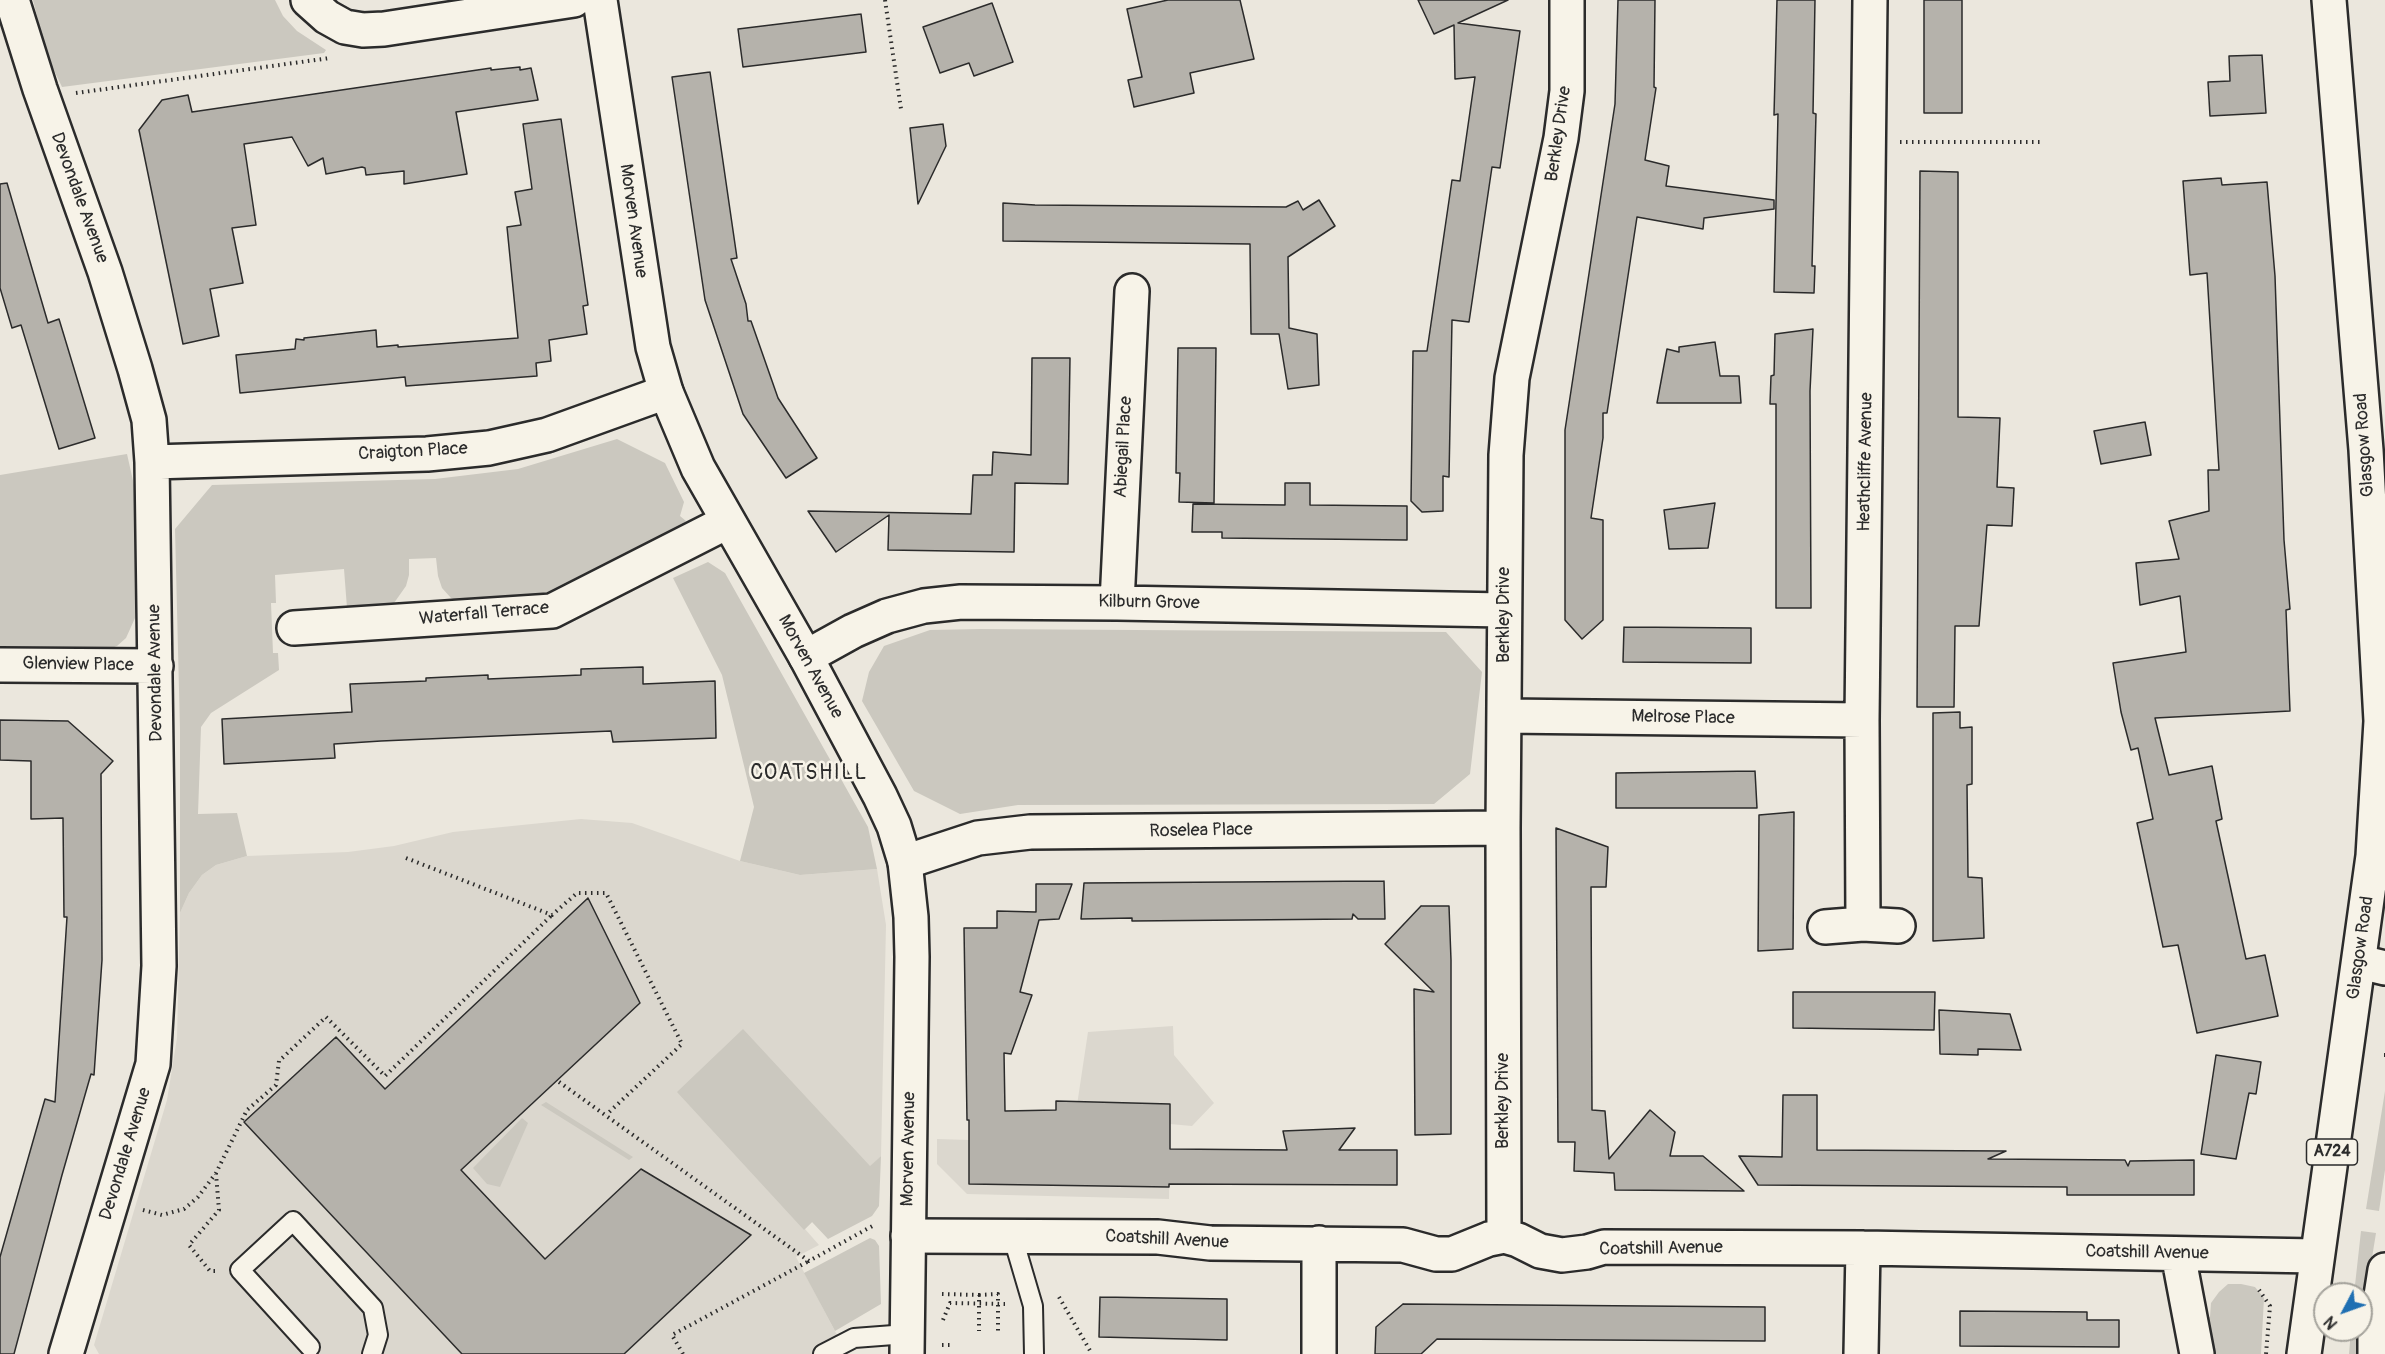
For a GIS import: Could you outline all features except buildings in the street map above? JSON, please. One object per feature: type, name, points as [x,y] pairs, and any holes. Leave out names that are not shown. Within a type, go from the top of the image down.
[{"type":"street","name":"Devondale Avenue","points":[[12,0],[40,89],[105,272],[135,369],[149,420],[152,462],[159,966],[153,1064],[66,1354]]},
{"type":"street","points":[[308,0],[327,17],[345,27],[363,30],[384,29],[574,0]]},
{"type":"street","name":"Morven Avenue","points":[[600,0],[653,347],[666,392],[698,468],[806,657],[880,796],[894,826],[904,862],[911,917],[912,947],[896,1228],[907,1344]]},
{"type":"street","name":"Berkley Drive","points":[[1504,1236],[1504,610],[1508,418],[1520,338],[1562,138],[1567,91],[1568,0]]},
{"type":"street","name":"Heathcliffe Avenue","points":[[1863,924],[1862,720],[1870,0]]},
{"type":"street","name":"Glasgow Road","points":[[2304,1354],[2316,1256],[2372,965],[2381,721],[2366,450],[2329,0]]},
{"type":"street","name":"Abiegail Place","points":[[1117,603],[1132,291]]},
{"type":"street","name":"Craigton Place","points":[[152,462],[427,454],[489,448],[547,435],[666,392]]},
{"type":"street","name":"Waterfall Terrace","points":[[294,628],[552,611],[727,522]]},
{"type":"street","name":"Kilburn Grove","points":[[806,657],[878,620],[924,606],[961,602],[1504,610]]},
{"type":"street","name":"Glenview Place","points":[[0,664],[156,666]]},
{"type":"street","name":"Melrose Place","points":[[1504,716],[1862,720]]},
{"type":"street","name":"Roselea Place","points":[[904,862],[978,838],[1030,832],[1503,828]]},
{"type":"street","points":[[1825,927],[1863,924],[1898,926]]},
{"type":"street","name":"Coatshill Avenue","points":[[896,1228],[1013,1238],[1158,1237],[1210,1243],[1408,1245],[1423,1252],[1452,1254],[1489,1239],[1504,1236],[1518,1239],[1540,1251],[1562,1255],[1604,1247],[1863,1248],[2316,1256]]},
{"type":"street","points":[[1319,1243],[1319,1354]]},
{"type":"street","points":[[1861,1354],[1863,1248]]},
{"type":"street","points":[[2178,1254],[2197,1354]]},
{"type":"street","points":[[2375,1354],[2375,1334],[2385,1270]]},
{"type":"lane","points":[[310,1347],[240,1270],[293,1221],[374,1308],[378,1335],[372,1354]]},
{"type":"lane","points":[[1013,1238],[1034,1306],[1034,1354]]},
{"type":"lane","points":[[824,1354],[854,1338],[907,1344]]},
{"type":"path","points":[[885,0],[901,109]]},
{"type":"path","points":[[69,94],[338,57]]},
{"type":"path","points":[[1869,142],[2041,142]]},
{"type":"path","points":[[406,858],[552,915]]},
{"type":"path","points":[[141,1210],[162,1215],[184,1209],[198,1197],[216,1173],[247,1110],[276,1085],[279,1062],[326,1017],[385,1076],[577,893],[606,893],[682,1044],[606,1115]]},
{"type":"path","points":[[559,1082],[809,1261]]},
{"type":"path","points":[[216,1173],[219,1210],[189,1245],[210,1271],[240,1270]]},
{"type":"path","points":[[683,1354],[672,1335],[809,1261],[896,1228]]},
{"type":"path","points":[[2258,1289],[2270,1306],[2266,1354]]},
{"type":"path","points":[[1055,1290],[1092,1354]]},
{"type":"path","points":[[942,1294],[998,1294],[998,1331]]},
{"type":"path","points":[[979,1295],[979,1331]]},
{"type":"path","points":[[942,1321],[950,1303],[1007,1305]]},
{"type":"path","points":[[942,1354],[942,1345],[954,1345]]},
{"type":"shaded area","points":[[33,0],[275,0],[283,16],[297,31],[326,50],[324,53],[62,87],[47,56]]},
{"type":"shaded area","points":[[617,439],[665,463],[684,502],[680,516],[686,521],[675,531],[558,591],[541,597],[462,603],[451,598],[442,588],[436,558],[409,559],[406,586],[394,603],[385,607],[347,608],[344,569],[275,575],[276,603],[271,603],[273,653],[278,653],[279,670],[211,713],[201,727],[198,814],[237,813],[247,856],[216,865],[202,875],[189,893],[180,913],[180,730],[175,529],[212,485],[435,479],[518,469]]},
{"type":"shaded area","points":[[127,454],[138,503],[135,618],[126,638],[117,646],[107,650],[0,650],[0,475]]},
{"type":"shaded area","points":[[708,562],[725,573],[868,827],[877,869],[800,875],[740,861],[754,807],[722,675],[673,578]]},
{"type":"shaded area","points":[[930,630],[1446,632],[1482,672],[1470,774],[1434,804],[1018,805],[960,814],[914,791],[862,701],[869,672],[884,646]]},
{"type":"shaded area","points":[[581,819],[632,823],[740,861],[800,875],[877,869],[886,925],[881,1156],[805,1229],[819,1245],[796,1257],[847,1354],[99,1354],[94,1345],[167,1100],[177,1038],[180,913],[189,893],[202,875],[216,865],[247,856],[348,852],[394,846],[453,832]]},
{"type":"shaded area","points":[[1173,1026],[1174,1055],[1214,1103],[1192,1126],[1170,1124],[1169,1199],[967,1194],[937,1164],[937,1139],[969,1140],[1074,1125],[1088,1032]]},
{"type":"shaded area","points":[[743,1029],[870,1166],[881,1156],[879,1206],[872,1216],[828,1239],[812,1222],[804,1230],[677,1092]]},
{"type":"shaded area","points":[[2385,1091],[2385,1170],[2379,1211],[2366,1209]]},
{"type":"shaded area","points":[[546,1102],[633,1157],[629,1160],[541,1105]]},
{"type":"shaded area","points":[[522,1118],[528,1123],[500,1187],[487,1184],[473,1168]]},
{"type":"shaded area","points":[[2361,1231],[2376,1233],[2368,1282],[2355,1282]]},
{"type":"shaded area","points":[[870,1238],[875,1240],[879,1246],[881,1304],[835,1331],[804,1273]]},
{"type":"shaded area","points":[[2228,1284],[2255,1287],[2264,1298],[2261,1354],[2210,1354],[2203,1318],[2210,1317],[2211,1303]]},
{"type":"shaded area","points":[[2350,1342],[2361,1342],[2360,1354],[2349,1354]]},
{"type":"district","name":"COATSHILL","points":[[809,774]]}]
